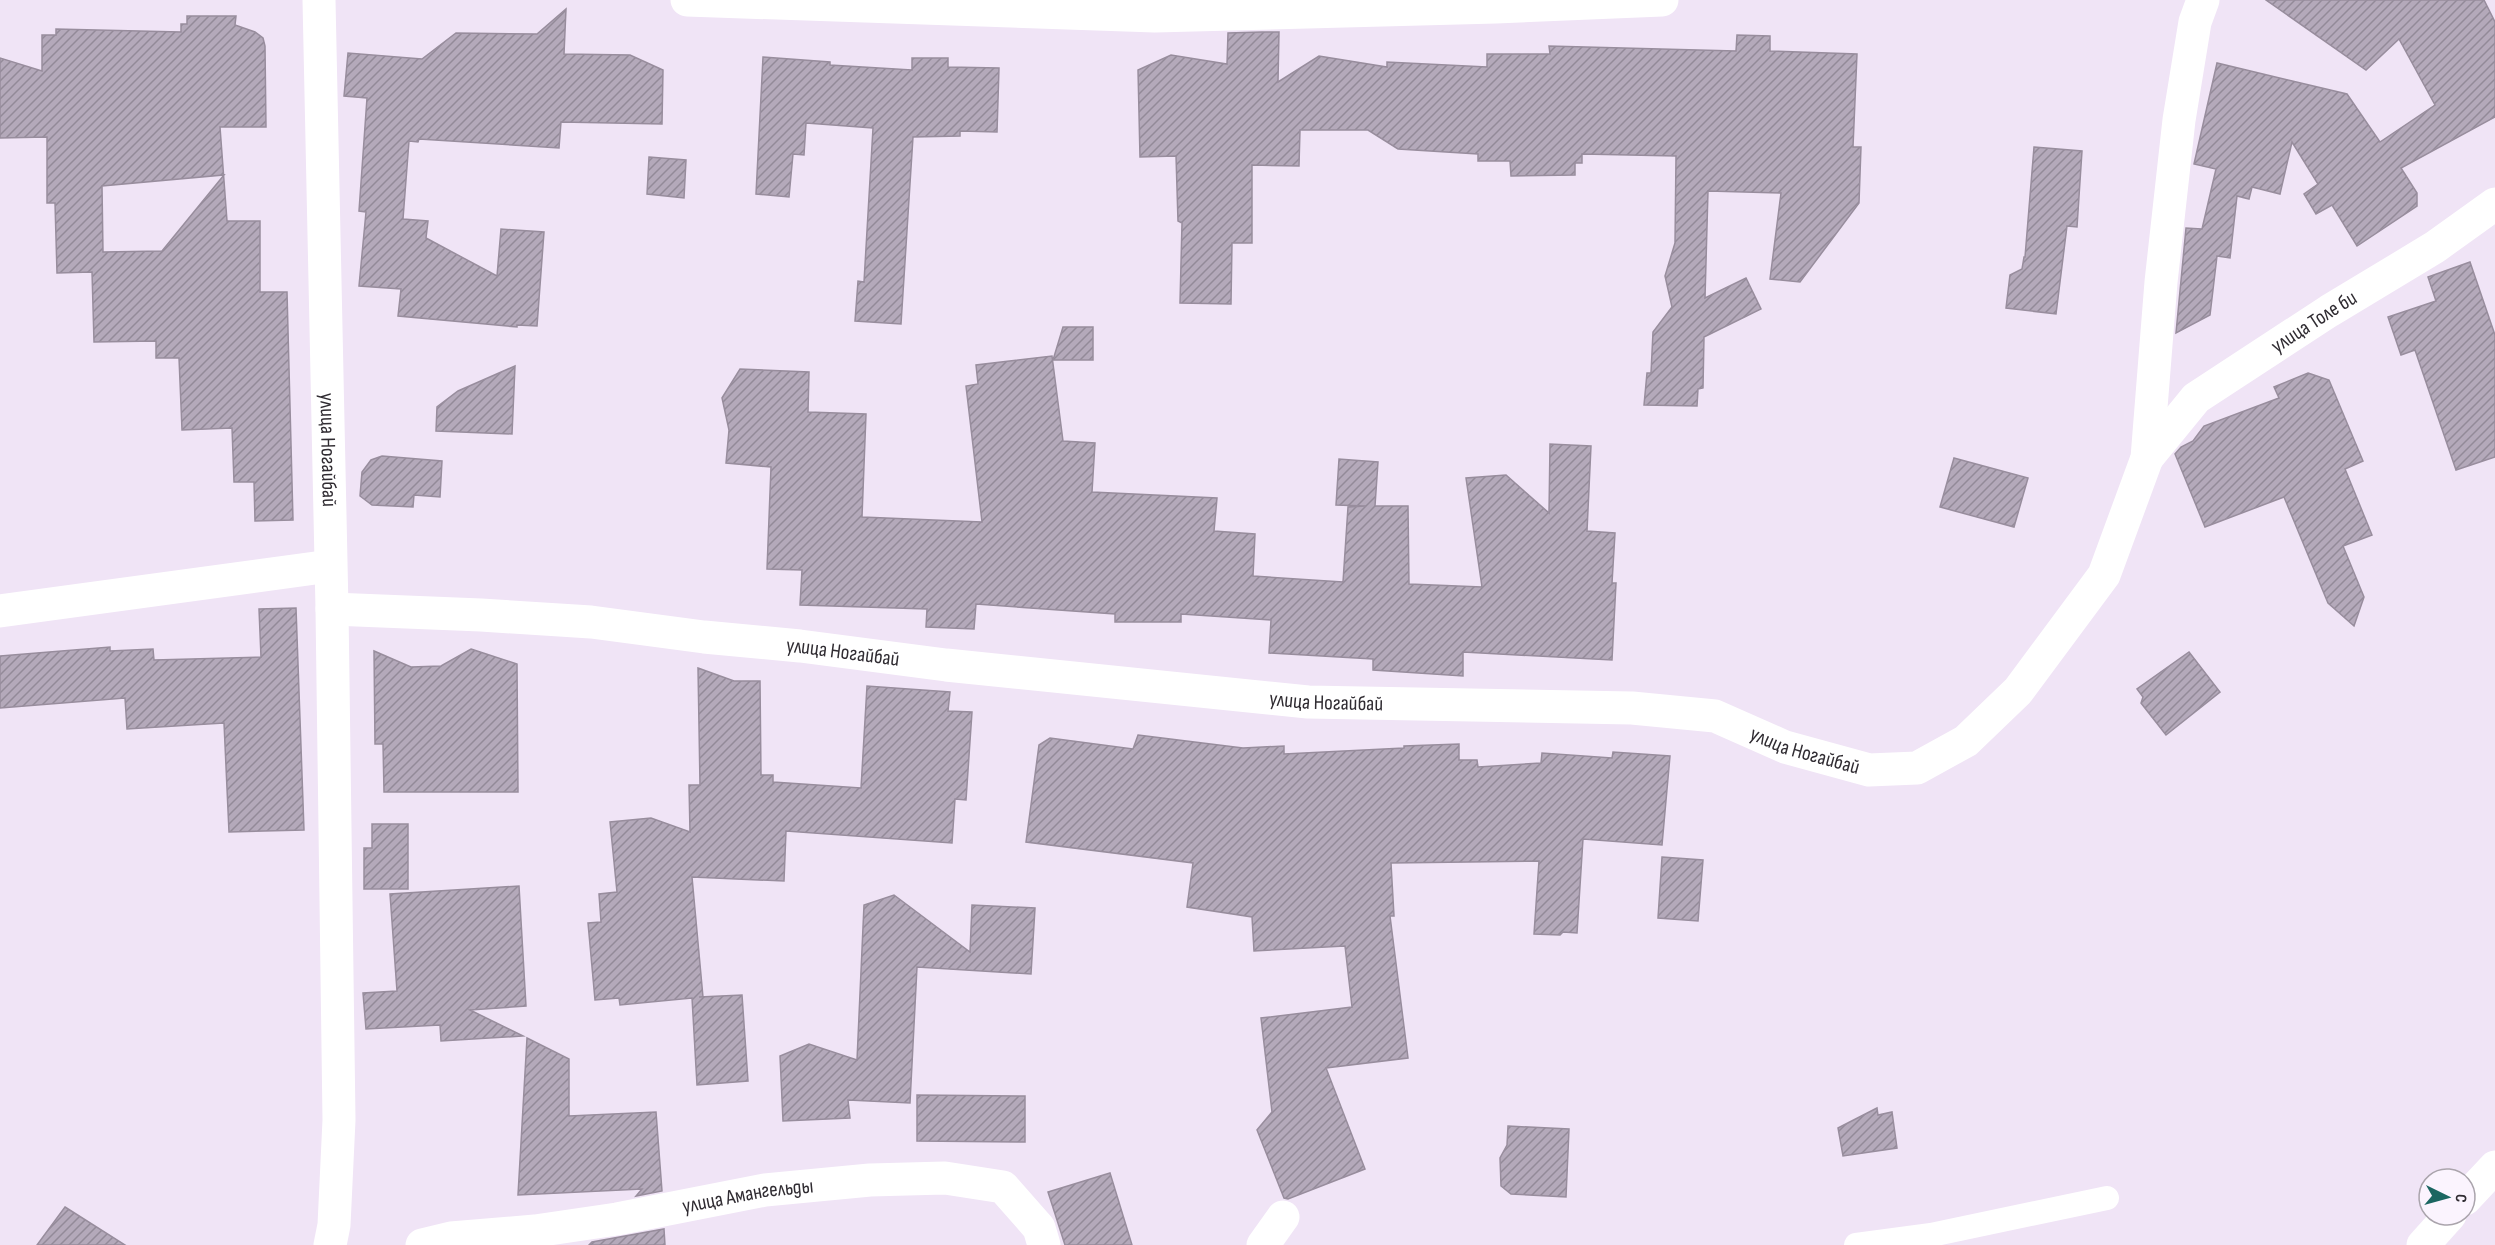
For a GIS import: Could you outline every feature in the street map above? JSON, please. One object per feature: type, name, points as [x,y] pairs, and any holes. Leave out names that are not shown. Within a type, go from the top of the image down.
[{"type":"street","name":"улица Ногайбай","points":[[320,0],[339,1120],[334,1225],[330,1245]]},
{"type":"street","points":[[687,0],[1155,16],[1662,0]]},
{"type":"street","points":[[2147,458],[2156,336],[2179,120],[2195,22],[2203,0]]},
{"type":"street","name":"улица Толе би","points":[[2147,458],[2196,398],[2329,311],[2435,247],[2495,204]]},
{"type":"street","name":"улица Ногайбай","points":[[332,609],[591,622],[946,665],[1308,702],[1632,708],[1714,716],[1785,747],[1869,771],[1917,768],[1966,741],[2025,682],[2104,575],[2147,458]]},
{"type":"street","points":[[0,611],[330,566]]},
{"type":"street","points":[[2477,1186],[2495,1167]]},
{"type":"street","name":"улица Амангельды","points":[[422,1245],[451,1238],[535,1231],[617,1219],[765,1190],[870,1180],[945,1178],[1003,1187],[1039,1228],[1044,1245]]},
{"type":"street","points":[[1263,1245],[1283,1217]]},
{"type":"street","points":[[2423,1245],[2439,1227]]},
{"type":"lane","points":[[1856,1245],[1931,1235],[2107,1198]]},
{"type":"building","points":[[2266,0],[2484,0],[2495,22],[2495,117],[2401,168],[2417,193],[2417,206],[2357,246],[2332,205],[2316,214],[2304,194],[2318,184],[2292,142],[2280,194],[2252,187],[2249,199],[2237,196],[2230,258],[2217,256],[2210,315],[2176,333],[2186,228],[2202,229],[2216,169],[2194,164],[2217,63],[2347,94],[2380,142],[2435,105],[2399,39],[2366,70]]},
{"type":"building","points":[[566,9],[564,54],[630,55],[663,70],[662,124],[561,122],[559,148],[419,139],[418,142],[409,141],[403,219],[428,221],[426,238],[497,276],[501,229],[544,232],[537,326],[517,325],[517,327],[398,316],[401,289],[359,286],[366,212],[359,211],[367,98],[344,96],[348,53],[422,59],[456,33],[537,34]]},
{"type":"building","points":[[187,16],[236,16],[235,25],[255,32],[263,38],[265,46],[266,127],[220,127],[224,175],[227,221],[260,221],[260,292],[287,292],[293,520],[255,521],[254,482],[234,482],[232,428],[182,430],[179,358],[156,358],[156,341],[94,342],[92,272],[57,273],[55,203],[47,203],[47,137],[0,138],[0,58],[42,71],[42,35],[56,35],[56,29],[181,32],[181,24],[187,24]],"holes":[[[224,175],[162,251],[103,252],[102,186]]]},
{"type":"building","points":[[1279,32],[1278,82],[1319,56],[1387,67],[1387,62],[1487,67],[1487,54],[1550,54],[1549,46],[1736,51],[1737,35],[1770,36],[1770,51],[1857,54],[1853,147],[1861,147],[1859,203],[1800,282],[1770,279],[1781,193],[1708,191],[1705,298],[1746,278],[1761,309],[1704,337],[1703,388],[1698,389],[1697,406],[1644,405],[1647,373],[1651,373],[1653,332],[1672,307],[1665,276],[1675,243],[1676,156],[1582,154],[1582,163],[1575,163],[1575,175],[1511,176],[1510,161],[1478,161],[1478,154],[1398,149],[1368,130],[1300,130],[1299,166],[1252,165],[1252,243],[1232,243],[1231,304],[1180,303],[1182,223],[1178,221],[1176,156],[1140,157],[1138,70],[1171,55],[1227,64],[1228,33]]},
{"type":"building","points":[[763,57],[830,62],[830,65],[912,70],[912,58],[948,58],[948,67],[999,68],[997,132],[960,131],[960,136],[913,137],[901,324],[855,321],[858,281],[864,282],[873,128],[806,123],[804,155],[793,154],[789,197],[756,194]]},
{"type":"building","points":[[2034,147],[2082,151],[2077,227],[2067,226],[2056,314],[2006,308],[2010,275],[2022,269],[2025,257]]},
{"type":"building","points":[[649,157],[686,160],[684,198],[647,194]]},
{"type":"building","points":[[2470,262],[2495,335],[2495,457],[2456,470],[2415,350],[2401,355],[2388,317],[2436,301],[2428,277]]},
{"type":"building","points":[[1063,327],[1093,327],[1093,360],[1053,360]]},
{"type":"building","points":[[1052,356],[1063,441],[1095,443],[1092,492],[1217,498],[1214,531],[1255,534],[1253,576],[1343,582],[1348,507],[1366,506],[1336,505],[1339,459],[1378,462],[1375,506],[1408,506],[1409,584],[1482,587],[1466,478],[1506,475],[1549,513],[1550,444],[1591,446],[1587,531],[1615,533],[1612,583],[1616,583],[1612,660],[1463,652],[1463,676],[1373,670],[1373,659],[1269,653],[1271,620],[1181,614],[1181,622],[1115,622],[1115,614],[976,604],[974,629],[926,627],[927,609],[800,605],[802,570],[767,569],[771,467],[726,463],[729,430],[722,398],[740,369],[809,372],[808,412],[866,414],[862,517],[982,522],[966,386],[978,384],[976,365]]},
{"type":"building","points":[[515,366],[512,434],[436,431],[437,407],[458,391]]},
{"type":"building","points":[[2308,373],[2329,380],[2363,461],[2345,469],[2372,535],[2343,546],[2364,597],[2354,626],[2328,603],[2284,497],[2205,527],[2175,454],[2181,447],[2193,441],[2204,426],[2279,398],[2274,387]]},
{"type":"building","points":[[382,456],[442,461],[440,497],[414,495],[413,507],[372,505],[360,496],[362,472],[371,460]]},
{"type":"building","points":[[1954,458],[2028,478],[2014,527],[1940,507]]},
{"type":"building","points":[[296,608],[304,830],[229,832],[224,723],[127,729],[125,698],[0,708],[0,656],[110,647],[110,651],[153,649],[154,660],[261,657],[259,609]]},
{"type":"building","points":[[471,649],[517,664],[518,792],[384,792],[383,744],[375,744],[374,651],[411,667],[441,666]]},
{"type":"building","points":[[2189,652],[2220,692],[2166,735],[2141,703],[2143,697],[2137,689]]},
{"type":"building","points":[[698,668],[734,681],[760,681],[761,775],[773,775],[773,782],[861,788],[867,686],[950,692],[948,711],[972,712],[966,800],[955,799],[952,843],[786,831],[784,881],[692,877],[703,997],[742,995],[748,1081],[697,1085],[692,998],[620,1005],[619,998],[595,1000],[588,923],[601,922],[599,894],[617,892],[610,822],[651,818],[690,832],[689,785],[700,785]]},
{"type":"building","points":[[1138,735],[1243,748],[1284,746],[1284,754],[1459,744],[1459,760],[1477,760],[1478,767],[1541,763],[1542,753],[1612,758],[1613,752],[1670,756],[1662,845],[1583,839],[1577,933],[1563,932],[1560,935],[1534,934],[1539,861],[1391,863],[1394,916],[1390,916],[1408,1058],[1326,1068],[1365,1169],[1288,1199],[1284,1198],[1257,1130],[1272,1112],[1261,1018],[1352,1007],[1345,946],[1254,951],[1252,917],[1187,907],[1193,863],[1026,842],[1039,745],[1050,738],[1133,749]]},
{"type":"building","points":[[372,824],[408,824],[408,889],[364,889],[364,848],[372,848]]},
{"type":"building","points":[[1662,857],[1703,860],[1698,921],[1658,918]]},
{"type":"building","points":[[519,886],[526,1006],[470,1010],[523,1036],[441,1041],[440,1025],[366,1029],[363,993],[397,991],[390,894]]},
{"type":"building","points":[[894,895],[970,952],[972,905],[1035,908],[1031,974],[917,967],[910,1103],[848,1100],[850,1118],[783,1121],[780,1056],[809,1044],[857,1060],[864,905]]},
{"type":"building","points":[[527,1038],[569,1059],[569,1116],[656,1112],[662,1191],[636,1196],[642,1189],[518,1195]]},
{"type":"building","points":[[917,1095],[1025,1096],[1025,1142],[917,1141]]},
{"type":"building","points":[[1877,1108],[1878,1115],[1892,1112],[1897,1148],[1843,1156],[1838,1128]]},
{"type":"building","points":[[1508,1126],[1569,1129],[1566,1197],[1511,1194],[1501,1186],[1500,1158],[1507,1145]]},
{"type":"building","points":[[1110,1173],[1132,1245],[1065,1245],[1048,1192]]},
{"type":"building","points":[[65,1207],[125,1245],[37,1245]]},
{"type":"building","points":[[664,1229],[665,1245],[589,1245],[592,1242]]}]
